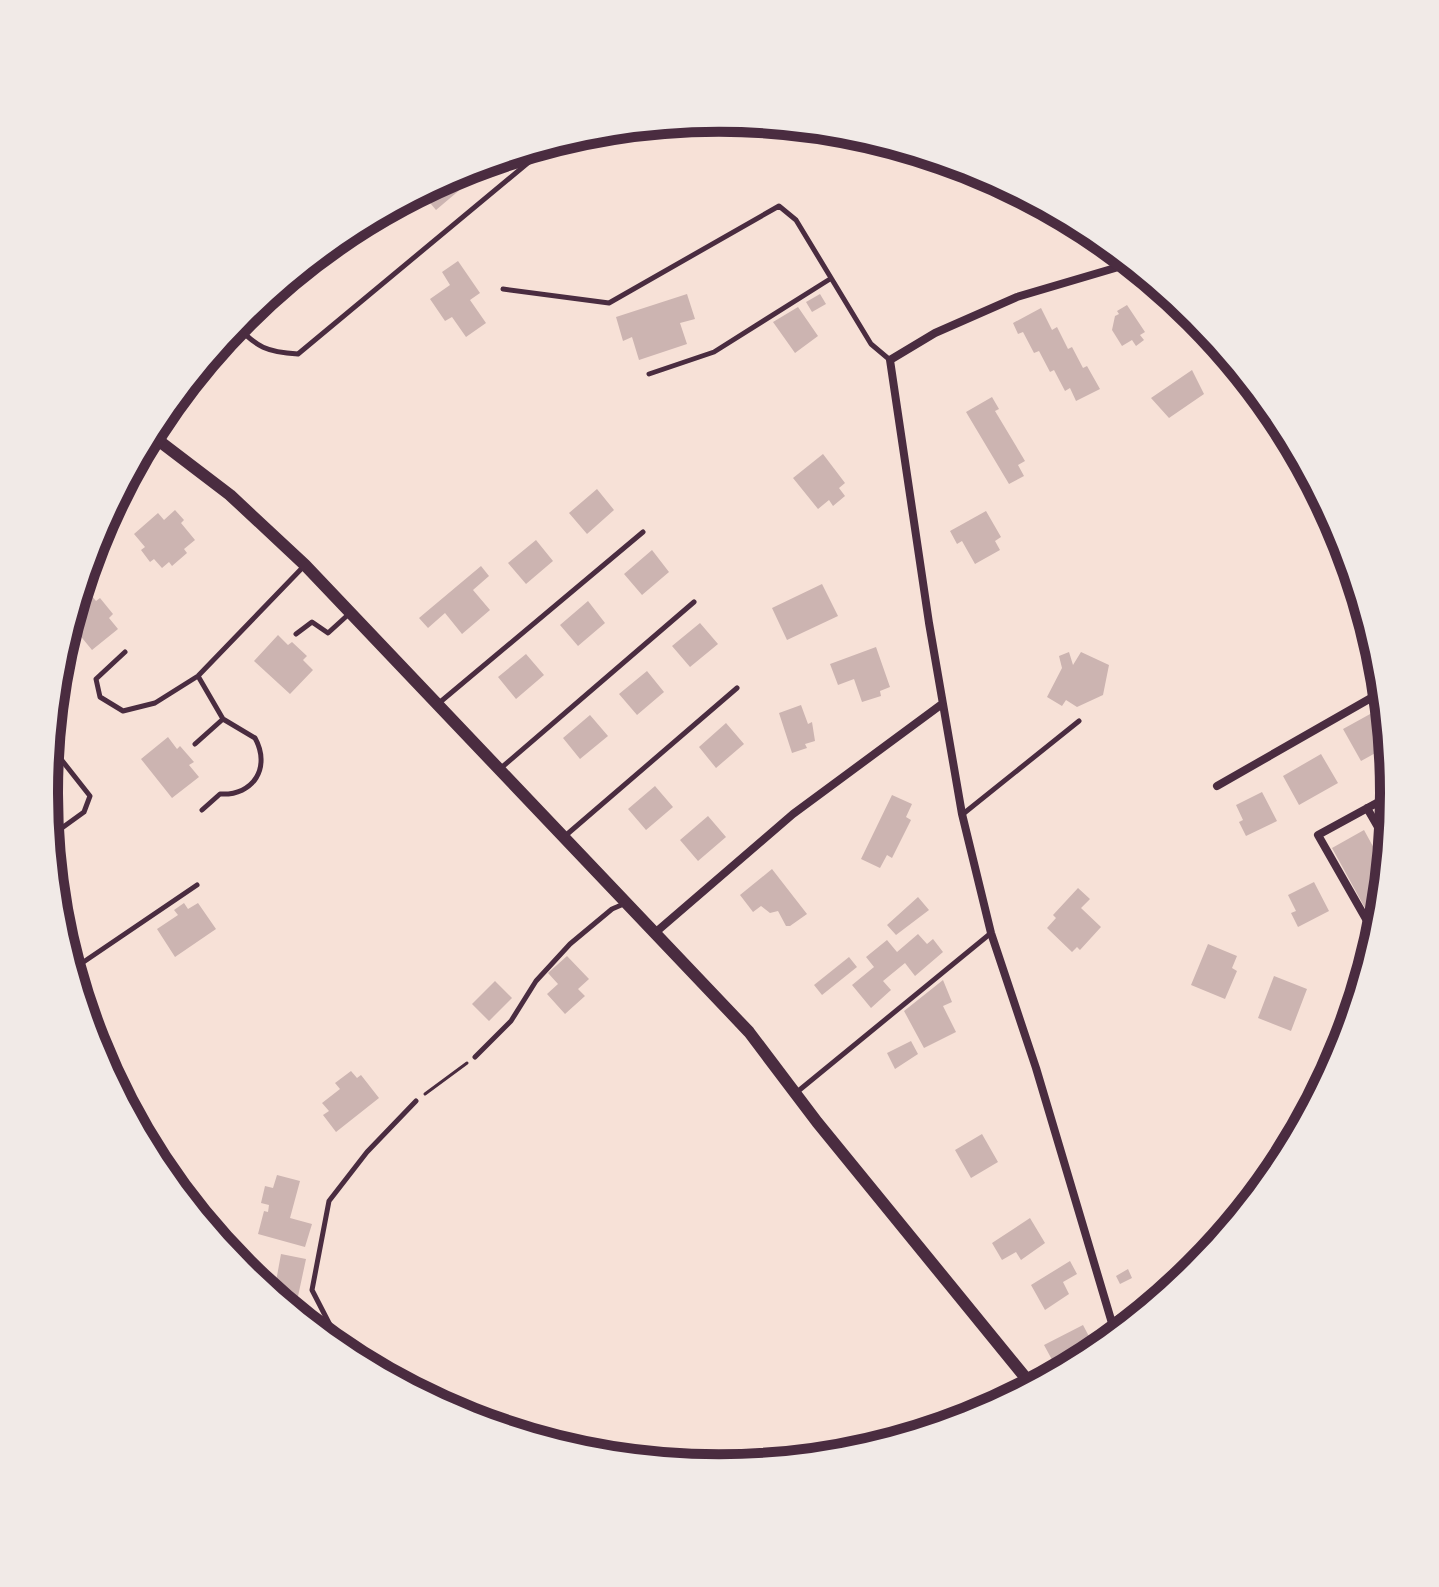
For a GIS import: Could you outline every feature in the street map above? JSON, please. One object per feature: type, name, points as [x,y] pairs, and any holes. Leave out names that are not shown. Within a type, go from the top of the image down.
[{"type":"street","points":[[1119,267],[1017,297],[935,333],[890,360],[942,704],[962,814],[991,933],[1036,1068],[1112,1323],[1132,1310]]},
{"type":"street","points":[[160,441],[230,495],[305,565],[749,1032],[795,1094],[1027,1379]]},
{"type":"street","points":[[1217,786],[1373,697]]},
{"type":"street","points":[[656,932],[793,814],[942,704]]},
{"type":"street","points":[[1368,923],[1318,835],[1381,801]]},
{"type":"street","points":[[1367,808],[1380,831]]},
{"type":"lane","points":[[245,333],[272,353],[298,354],[532,160]]},
{"type":"lane","points":[[503,289],[609,303],[779,206],[796,220],[871,344],[890,360]]},
{"type":"lane","points":[[649,374],[714,352],[830,279]]},
{"type":"lane","points":[[438,704],[643,532]]},
{"type":"lane","points":[[125,652],[96,679],[100,697],[123,711],[155,703],[198,676],[305,565]]},
{"type":"lane","points":[[500,769],[694,602]]},
{"type":"lane","points":[[296,634],[312,622],[328,633],[351,612]]},
{"type":"lane","points":[[198,676],[223,719],[255,738],[262,758],[253,783],[244,792],[220,794],[202,810]]},
{"type":"lane","points":[[565,836],[737,688]]},
{"type":"lane","points":[[195,744],[223,719]]},
{"type":"lane","points":[[962,814],[1079,721]]},
{"type":"lane","points":[[59,756],[90,796],[84,812],[59,830]]},
{"type":"lane","points":[[80,960],[82,963],[197,885]]},
{"type":"lane","points":[[475,1057],[511,1021],[536,981],[570,944],[612,909],[628,902]]},
{"type":"lane","points":[[795,1094],[991,933]]},
{"type":"lane","points":[[332,1329],[312,1290],[329,1201],[367,1152],[416,1101]]},
{"type":"path","points":[[416,1101],[475,1057]]},
{"type":"building","points":[[459,185],[462,188],[436,210],[427,200]]},
{"type":"building","points":[[458,261],[480,293],[470,300],[486,323],[466,337],[452,317],[445,321],[430,299],[450,285],[442,272]]},
{"type":"building","points":[[687,294],[695,319],[680,323],[687,344],[639,360],[632,337],[623,341],[616,317]]},
{"type":"building","points":[[820,294],[826,304],[812,312],[806,302]]},
{"type":"building","points":[[1127,305],[1145,332],[1140,335],[1144,340],[1136,346],[1132,340],[1122,346],[1112,330],[1115,316],[1119,314],[1117,311]]},
{"type":"building","points":[[798,307],[818,336],[795,353],[773,322]]},
{"type":"building","points":[[1041,308],[1052,330],[1057,327],[1068,349],[1072,347],[1083,368],[1087,366],[1100,389],[1076,401],[1070,388],[1065,391],[1054,370],[1050,372],[1039,351],[1034,353],[1023,332],[1018,334],[1013,323]]},
{"type":"building","points":[[1192,370],[1204,394],[1169,418],[1151,398]]},
{"type":"building","points":[[992,397],[999,409],[995,411],[1025,461],[1018,465],[1024,476],[1009,484],[966,412]]},
{"type":"building","points":[[823,454],[845,483],[839,488],[845,496],[833,506],[829,500],[818,509],[793,478]]},
{"type":"building","points":[[597,489],[614,510],[587,534],[569,513]]},
{"type":"building","points":[[175,510],[195,540],[184,549],[187,553],[172,566],[169,562],[162,568],[154,559],[150,562],[141,550],[145,547],[134,534],[158,513],[164,520]]},
{"type":"building","points":[[986,511],[1001,537],[995,541],[1000,550],[975,564],[962,541],[957,544],[950,531]]},
{"type":"building","points":[[536,540],[553,561],[526,584],[508,563]]},
{"type":"building","points":[[652,550],[669,572],[642,595],[624,574]]},
{"type":"building","points":[[481,566],[489,576],[473,590],[490,610],[462,634],[445,613],[428,628],[419,618]]},
{"type":"building","points":[[822,584],[838,616],[787,640],[772,608]]},
{"type":"building","points":[[89,593],[96,601],[100,598],[113,614],[109,618],[118,629],[92,650],[78,633]]},
{"type":"building","points":[[588,601],[605,623],[578,646],[560,625]]},
{"type":"building","points":[[700,623],[718,644],[690,667],[672,646]]},
{"type":"building","points":[[278,635],[288,645],[292,642],[307,656],[303,660],[313,670],[290,694],[254,661]]},
{"type":"building","points":[[876,647],[890,687],[880,691],[881,696],[862,702],[854,679],[838,685],[830,664]]},
{"type":"building","points":[[1069,652],[1073,665],[1081,652],[1109,665],[1103,695],[1077,707],[1066,700],[1062,706],[1047,697],[1062,668],[1059,656]]},
{"type":"building","points":[[526,654],[544,675],[516,699],[498,677]]},
{"type":"building","points":[[647,671],[664,692],[637,715],[619,694]]},
{"type":"building","points":[[801,705],[808,724],[812,722],[815,741],[805,744],[807,748],[792,753],[779,713]]},
{"type":"building","points":[[1375,711],[1380,751],[1361,761],[1343,729]]},
{"type":"building","points":[[590,715],[608,736],[580,759],[563,738]]},
{"type":"building","points":[[726,723],[744,744],[716,768],[699,747]]},
{"type":"building","points":[[168,737],[177,749],[180,746],[194,762],[189,765],[199,777],[172,798],[141,759]]},
{"type":"building","points":[[1321,754],[1338,783],[1299,805],[1283,776]]},
{"type":"building","points":[[655,786],[673,807],[646,830],[628,809]]},
{"type":"building","points":[[1262,792],[1277,821],[1246,836],[1236,805]]},
{"type":"building","points":[[892,795],[912,804],[906,817],[911,820],[892,858],[887,855],[880,868],[861,859]]},
{"type":"building","points":[[708,816],[726,837],[698,861],[680,840]]},
{"type":"building","points":[[1364,830],[1378,855],[1371,905],[1365,908],[1332,848]]},
{"type":"building","points":[[772,869],[807,914],[790,926],[786,926],[778,911],[770,913],[761,906],[753,912],[740,895]]},
{"type":"building","points":[[1314,882],[1329,911],[1298,927],[1291,913],[1296,911],[1288,895]]},
{"type":"building","points":[[1078,888],[1090,899],[1081,908],[1101,927],[1080,950],[1077,947],[1072,952],[1047,928],[1056,918],[1053,915]]},
{"type":"building","points":[[918,897],[929,910],[896,935],[887,925]]},
{"type":"building","points":[[184,903],[188,909],[198,903],[216,929],[175,957],[157,929],[178,915],[174,910]]},
{"type":"building","points":[[918,934],[927,944],[933,939],[943,952],[915,976],[905,963],[883,981],[891,990],[871,1008],[852,985],[874,967],[866,957],[887,940],[897,952]]},
{"type":"building","points":[[1208,944],[1237,956],[1232,968],[1237,971],[1225,999],[1191,985]]},
{"type":"building","points":[[567,956],[589,979],[578,989],[585,996],[565,1014],[547,994],[558,984],[548,973]]},
{"type":"building","points":[[849,957],[857,967],[822,995],[814,985]]},
{"type":"building","points":[[1274,976],[1307,989],[1291,1031],[1258,1018]]},
{"type":"building","points":[[943,980],[952,1002],[943,1006],[956,1032],[924,1048],[904,1011]]},
{"type":"building","points":[[495,981],[512,998],[489,1021],[472,1004]]},
{"type":"building","points":[[911,1041],[918,1054],[895,1069],[887,1053]]},
{"type":"building","points":[[351,1071],[357,1078],[361,1075],[379,1098],[336,1132],[323,1115],[329,1111],[322,1103],[340,1089],[335,1083]]},
{"type":"building","points":[[982,1134],[998,1162],[971,1178],[955,1150]]},
{"type":"building","points":[[277,1175],[300,1181],[290,1218],[312,1224],[305,1247],[258,1234],[264,1211],[268,1212],[269,1205],[261,1203],[265,1186],[273,1188]]},
{"type":"building","points":[[1030,1218],[1045,1243],[1021,1260],[1016,1252],[1002,1260],[992,1243]]},
{"type":"building","points":[[281,1254],[306,1259],[297,1301],[276,1284]]},
{"type":"building","points":[[1070,1261],[1077,1274],[1063,1282],[1069,1294],[1045,1310],[1031,1285]]},
{"type":"building","points":[[1128,1269],[1132,1278],[1120,1284],[1116,1276]]},
{"type":"building","points":[[1083,1325],[1091,1341],[1054,1364],[1044,1345]]}]
